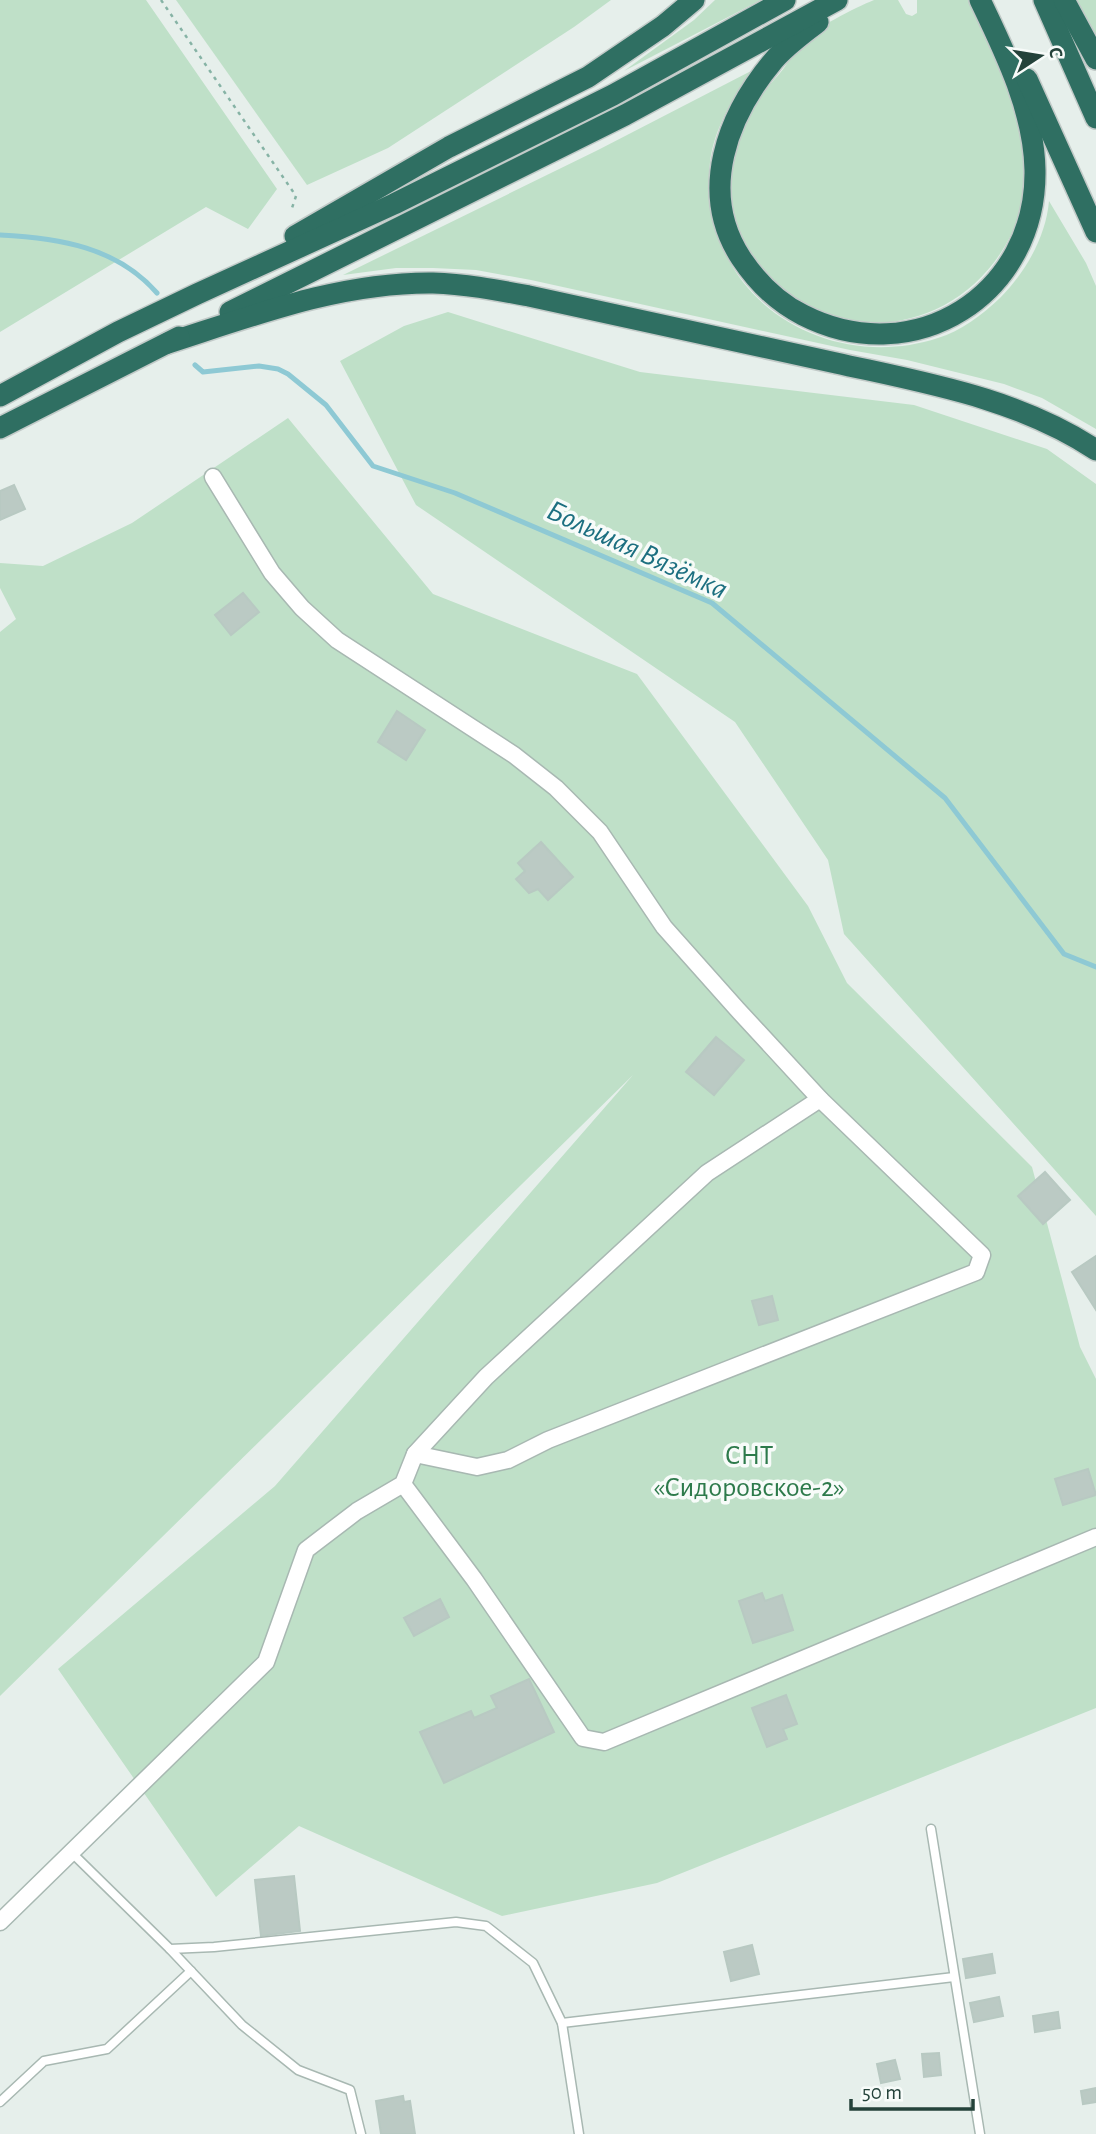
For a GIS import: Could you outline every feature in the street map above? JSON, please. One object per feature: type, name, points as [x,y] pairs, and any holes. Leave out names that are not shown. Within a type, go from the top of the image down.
[{"type":"highway","points":[[197,294],[449,147],[588,77],[663,26],[694,0]]},
{"type":"highway","points":[[0,396],[118,332],[394,204],[601,101],[785,0]]},
{"type":"highway","points":[[0,428],[625,115],[837,0]]},
{"type":"highway","points":[[843,0],[775,58],[740,107],[723,153],[720,197],[723,215],[736,250],[765,289],[784,304],[815,321],[854,331],[889,333],[911,331],[942,322],[981,297],[997,281],[1013,258],[1030,218],[1035,173],[1030,128],[1018,88],[980,0]]},
{"type":"highway","points":[[992,0],[1096,232]]},
{"type":"highway","points":[[1044,0],[1096,118]]},
{"type":"highway","points":[[1064,0],[1096,59]]},
{"type":"highway","points":[[168,343],[293,302],[343,291],[415,284],[467,286],[538,298],[944,386],[1018,409],[1096,450]]},
{"type":"street","points":[[213,477],[272,573],[310,616],[337,640],[514,755],[556,788],[600,832],[664,927],[820,1099],[982,1255],[976,1272],[548,1440],[508,1460],[477,1467],[415,1454]]},
{"type":"street","points":[[0,1922],[267,1662],[306,1550],[357,1511],[403,1484],[415,1454],[486,1377],[707,1174],[820,1099]]},
{"type":"street","points":[[403,1484],[474,1579],[583,1738],[604,1742],[1096,1536]]},
{"type":"lane","points":[[931,1829],[980,2134]]},
{"type":"lane","points":[[71,1852],[243,2025],[298,2070],[350,2090],[361,2134]]},
{"type":"lane","points":[[170,1949],[456,1922],[486,1926],[533,1963],[562,2023],[579,2134]]},
{"type":"lane","points":[[0,2102],[44,2061],[107,2049],[191,1971]]},
{"type":"lane","points":[[562,2023],[954,1976]]},
{"type":"path","points":[[161,0],[296,196],[291,211]]},
{"type":"green space","points":[[0,0],[146,0],[277,189],[248,229],[206,207],[0,332]]},
{"type":"green space","points":[[176,0],[611,0],[388,148],[307,185]]},
{"type":"green space","points":[[715,0],[761,0],[624,71],[694,20]]},
{"type":"green space","points":[[874,0],[898,0],[906,14],[912,16],[917,13],[917,0],[968,0],[1014,107],[1026,175],[1022,206],[1015,226],[1000,254],[979,280],[954,300],[926,313],[897,321],[866,323],[836,317],[807,306],[779,287],[759,267],[744,245],[735,220],[730,168],[733,152],[754,107],[801,43],[825,25]]},
{"type":"green space","points":[[1074,0],[1096,0],[1096,39]]},
{"type":"green space","points":[[751,71],[720,126],[712,149],[709,183],[720,242],[738,275],[762,303],[792,324],[826,339],[862,346],[900,346],[938,338],[971,322],[1009,288],[1026,266],[1039,241],[1049,201],[1086,263],[1096,286],[1096,429],[1042,398],[1004,384],[907,360],[531,280],[476,270],[433,268],[396,268],[343,275],[598,150]]},
{"type":"green space","points":[[448,312],[640,372],[914,405],[1047,449],[1096,484],[1096,1216],[844,934],[828,860],[735,722],[416,505],[340,361],[404,326]]},
{"type":"green space","name":"СНТ «Сидоровское-2»","points":[[288,418],[433,594],[637,674],[808,906],[847,983],[1032,1167],[1080,1347],[1096,1379],[1096,1708],[657,1883],[502,1916],[299,1826],[216,1897],[58,1669],[275,1486],[633,1075],[0,1696],[0,632],[16,619],[0,588],[0,563],[43,566],[132,523]]},
{"type":"building","points":[[14,485],[25,509],[0,520],[0,491]]},
{"type":"building","points":[[243,593],[259,612],[231,635],[215,615]]},
{"type":"building","points":[[397,711],[425,730],[406,760],[378,742]]},
{"type":"building","points":[[541,842],[573,877],[548,900],[538,889],[529,893],[516,879],[525,871],[518,863]]},
{"type":"building","points":[[716,1037],[744,1060],[714,1095],[686,1072]]},
{"type":"building","points":[[1045,1172],[1070,1200],[1043,1224],[1018,1196]]},
{"type":"building","points":[[1096,1256],[1096,1310],[1072,1272]]},
{"type":"building","points":[[772,1296],[778,1320],[759,1325],[752,1301]]},
{"type":"building","points":[[1088,1469],[1096,1495],[1063,1505],[1055,1479]]},
{"type":"building","points":[[762,1593],[765,1601],[782,1595],[793,1630],[753,1643],[739,1601]]},
{"type":"building","points":[[440,1599],[449,1617],[414,1636],[404,1618]]},
{"type":"building","points":[[529,1679],[554,1732],[444,1783],[420,1732],[471,1711],[474,1718],[497,1708],[491,1696]]},
{"type":"building","points":[[786,1695],[797,1724],[783,1729],[787,1739],[767,1747],[752,1708]]},
{"type":"building","points":[[294,1876],[300,1931],[261,1936],[255,1880]]},
{"type":"building","points":[[752,1945],[759,1974],[731,1981],[724,1952]]},
{"type":"building","points":[[992,1954],[995,1973],[966,1978],[963,1959]]},
{"type":"building","points":[[999,1997],[1003,2016],[974,2022],[970,2003]]},
{"type":"building","points":[[1058,2012],[1060,2028],[1035,2032],[1033,2016]]},
{"type":"building","points":[[939,2053],[941,2075],[924,2077],[922,2054]]},
{"type":"building","points":[[895,2060],[900,2079],[881,2083],[877,2064]]},
{"type":"building","points":[[1096,2088],[1096,2102],[1083,2104],[1081,2091]]},
{"type":"building","points":[[403,2096],[404,2102],[410,2101],[415,2134],[381,2134],[376,2101]]},
{"type":"waterway","name":"Большая Вязёмка","points":[[0,235],[44,239],[105,255],[141,277],[157,293]]},
{"type":"waterway","name":"Большая Вязёмка","points":[[195,365],[203,372],[259,366],[278,369],[326,405],[373,466],[455,493],[712,603],[945,798],[1064,954],[1096,967]]}]
